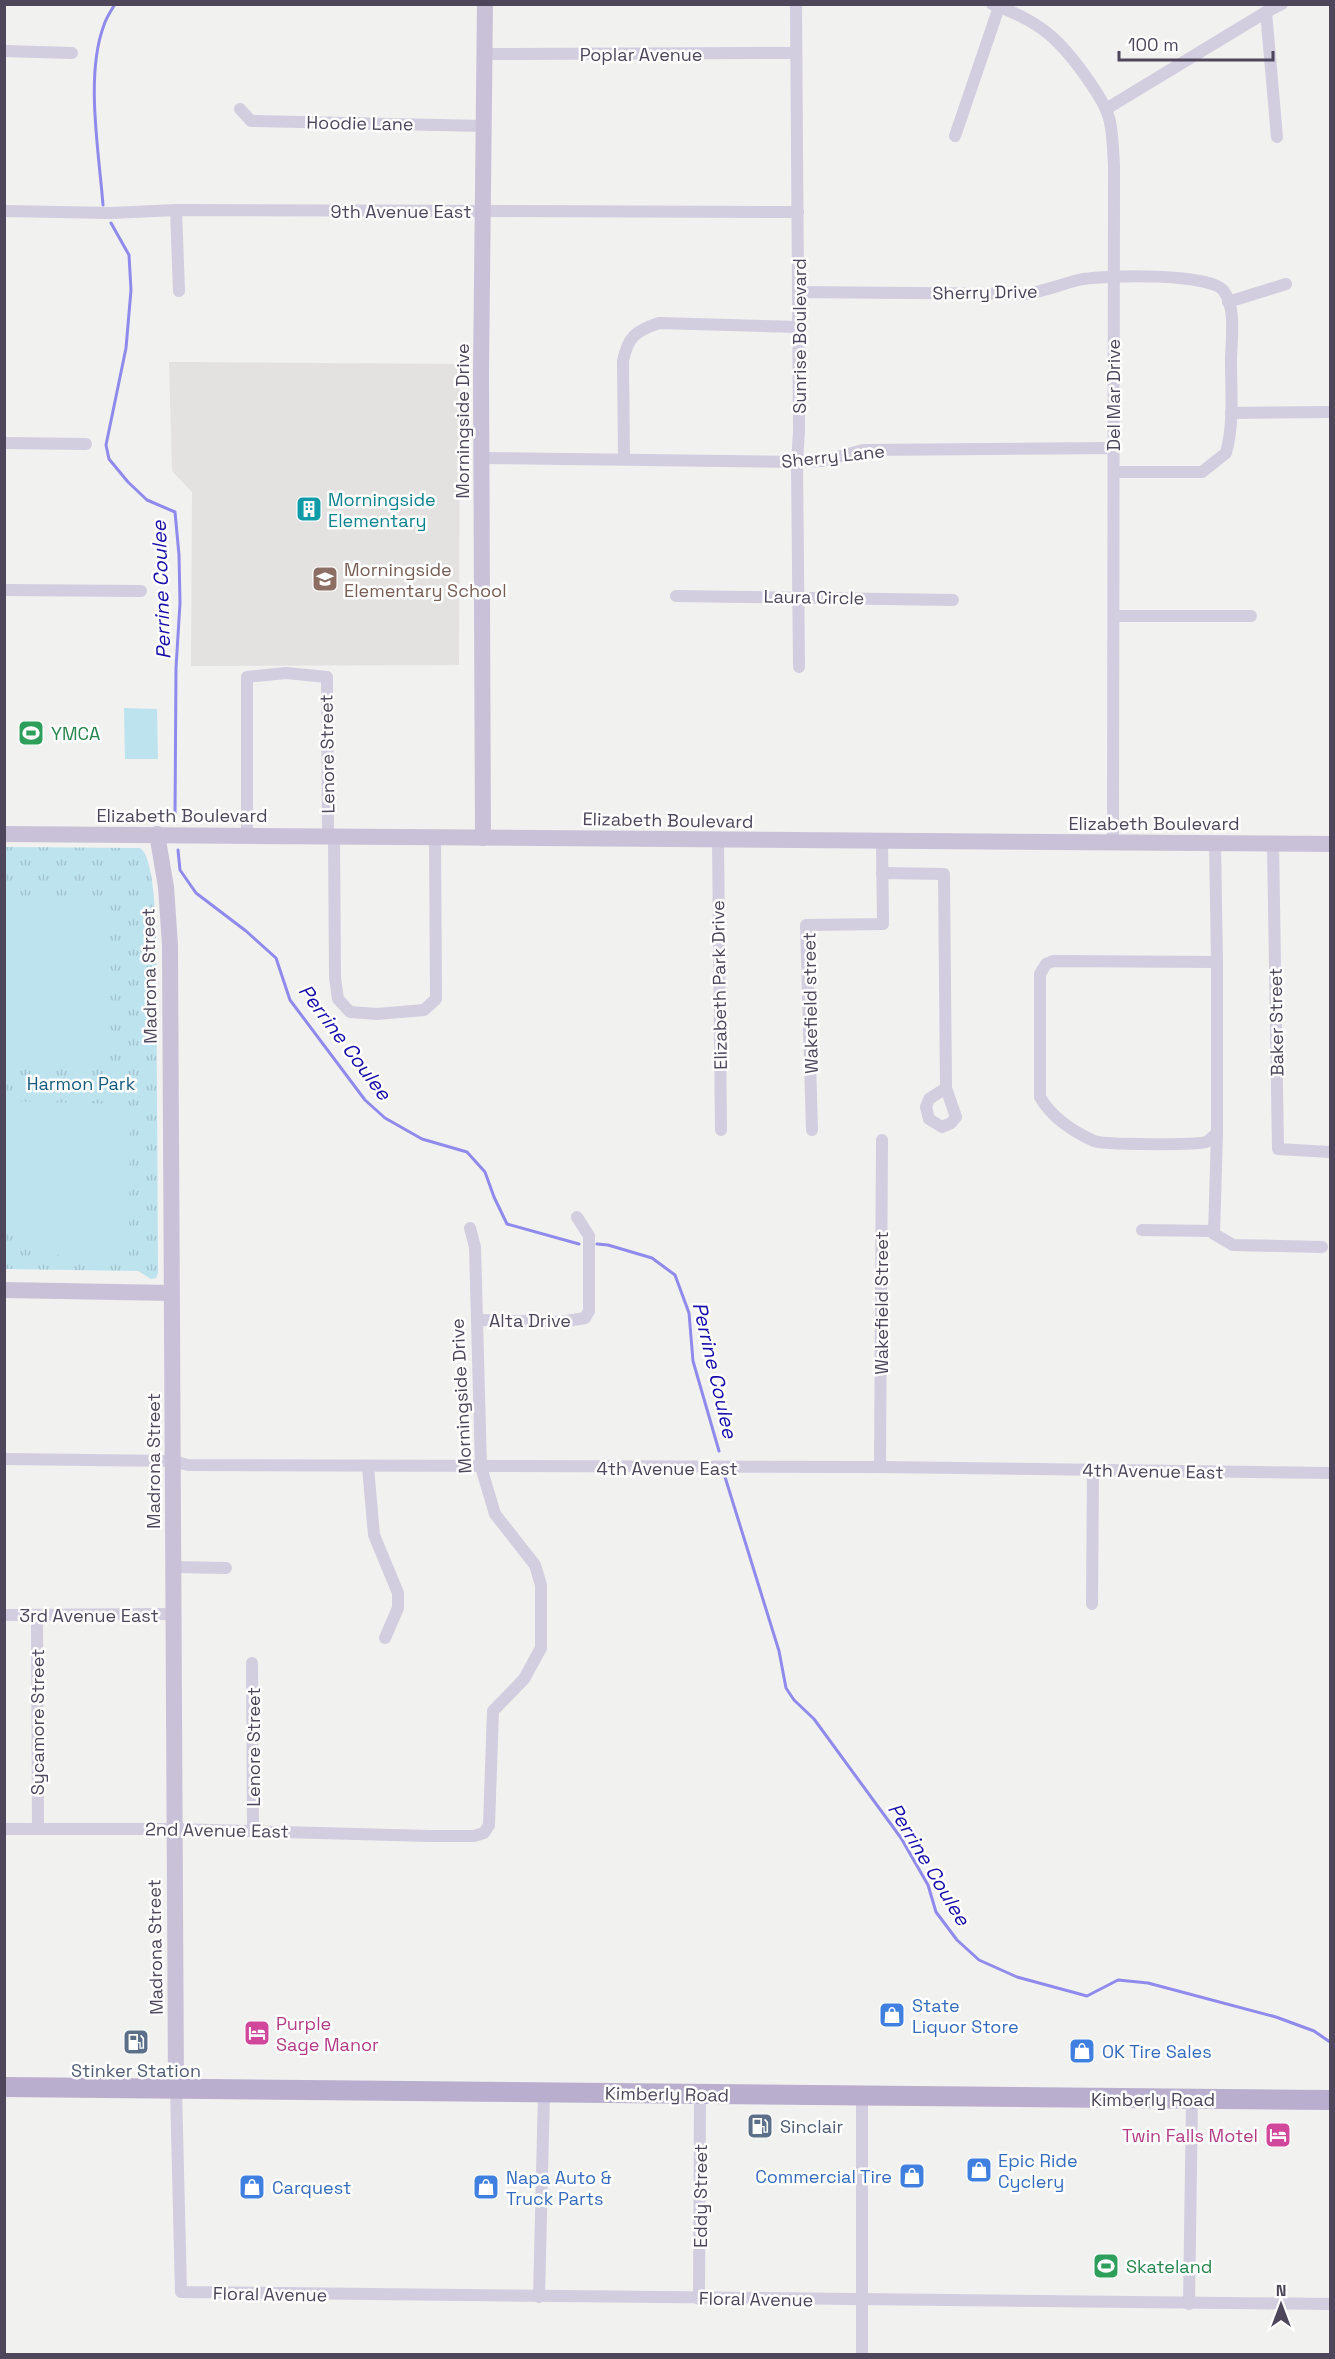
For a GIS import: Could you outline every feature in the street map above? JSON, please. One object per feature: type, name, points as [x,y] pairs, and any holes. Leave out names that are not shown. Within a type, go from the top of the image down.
[{"type":"main road","name":"Kimberly Road","points":[[4,2087],[1330,2100]]},
{"type":"street","name":"Morningside Drive","points":[[483,838],[481,458],[485,4]]},
{"type":"street","name":"Sunrise Boulevard","points":[[796,4],[798,667]]},
{"type":"street","points":[[1106,109],[1282,4]]},
{"type":"street","points":[[955,136],[996,6]]},
{"type":"street","name":"Del Mar Drive","points":[[996,6],[1019,14],[1042,28],[1060,43],[1077,64],[1106,109],[1110,123],[1114,165],[1113,842]]},
{"type":"street","points":[[1266,12],[1277,137]]},
{"type":"street","points":[[4,51],[72,53]]},
{"type":"street","name":"Poplar Avenue","points":[[485,54],[796,53]]},
{"type":"street","name":"Hoodie Lane","points":[[240,109],[251,121],[484,126]]},
{"type":"street","points":[[176,210],[179,291]]},
{"type":"street","name":"9th Avenue East","points":[[4,211],[111,213],[176,210],[798,212]]},
{"type":"street","name":"Sherry Drive","points":[[798,292],[1026,294],[1046,291],[1082,280],[1113,276],[1199,279],[1217,284],[1228,302]]},
{"type":"street","points":[[1114,472],[1202,472],[1226,453],[1231,412],[1232,323],[1228,302],[1286,284]]},
{"type":"street","points":[[624,459],[623,361],[626,345],[634,334],[658,324],[798,327]]},
{"type":"street","points":[[1231,412],[1330,412]]},
{"type":"street","points":[[4,443],[86,444]]},
{"type":"street","name":"Sherry Lane","points":[[481,458],[797,462],[822,461],[863,450],[1112,448]]},
{"type":"street","points":[[4,590],[141,591]]},
{"type":"street","name":"Laura Circle","points":[[676,596],[953,600]]},
{"type":"street","points":[[1114,616],[1251,616]]},
{"type":"street","name":"Lenore Street","points":[[247,835],[247,677],[286,673],[327,677],[331,836]]},
{"type":"street","name":"Elizabeth Boulevard","points":[[4,834],[1330,844]]},
{"type":"street","name":"Madrona Street","points":[[157,834],[166,887],[170,945],[176,2089]]},
{"type":"street","points":[[331,836],[335,978],[338,999],[350,1012],[377,1014],[424,1010],[436,999],[435,837]]},
{"type":"street","name":"Elizabeth Park Drive","points":[[718,840],[721,1130]]},
{"type":"street","name":"Wakefield street","points":[[812,1130],[806,925],[883,924],[882,841]]},
{"type":"street","points":[[1215,843],[1218,962],[1217,1133],[1213,1231],[1214,1234],[1233,1245],[1322,1247]]},
{"type":"street","name":"Baker Street","points":[[1273,843],[1278,1149],[1330,1152]]},
{"type":"street","points":[[882,873],[944,874],[946,1088]]},
{"type":"street","points":[[1217,1133],[1207,1142],[1096,1142],[1063,1124],[1047,1110],[1040,1097],[1040,974],[1046,964],[1053,961],[1218,962]]},
{"type":"street","name":"Wakefield Street","points":[[880,1467],[882,1140]]},
{"type":"street","name":"Alta Drive","points":[[477,1320],[561,1322],[585,1318],[589,1311],[589,1236],[577,1217]]},
{"type":"street","name":"Morningside Drive","points":[[430,1836],[474,1836],[484,1833],[489,1825],[493,1711],[524,1679],[541,1648],[541,1585],[535,1565],[495,1514],[481,1467],[475,1247],[470,1228]]},
{"type":"street","points":[[1142,1230],[1213,1231]]},
{"type":"street","points":[[4,1290],[171,1293]]},
{"type":"street","name":"4th Avenue East","points":[[4,1459],[173,1461],[188,1465],[368,1467],[880,1467],[1330,1473]]},
{"type":"street","points":[[368,1467],[374,1535],[398,1593],[398,1608],[385,1638]]},
{"type":"street","points":[[1092,1604],[1094,1469]]},
{"type":"street","points":[[174,1567],[226,1568]]},
{"type":"street","name":"3rd Avenue East","points":[[4,1615],[173,1614]]},
{"type":"street","name":"Sycamore Street","points":[[37,1615],[38,1829]]},
{"type":"street","name":"Lenore Street","points":[[252,1663],[253,1831]]},
{"type":"street","name":"2nd Avenue East","points":[[4,1829],[173,1829],[430,1836]]},
{"type":"street","name":"Floral Avenue","points":[[176,2089],[181,2292],[1330,2304]]},
{"type":"street","points":[[539,2297],[544,2093]]},
{"type":"street","name":"Eddy Street","points":[[699,2298],[700,2094]]},
{"type":"street","points":[[862,2096],[862,2355]]},
{"type":"street","points":[[1189,2304],[1192,2099]]},
{"type":"shaded area","name":"Morningside Elementary School","points":[[169,362],[460,364],[459,665],[191,666],[192,492],[172,471]]},
{"type":"green space","points":[[124,708],[157,709],[158,759],[125,759]]},
{"type":"green space","name":"Harmon Park","points":[[5,847],[140,848],[148,861],[156,928],[158,1273],[156,1278],[151,1279],[138,1271],[5,1269]]},
{"type":"green space","points":[[5,896],[95,896],[109,911],[107,1063],[5,1061]]},
{"type":"green space","points":[[4,1101],[120,1104],[130,1111],[129,1261],[71,1260],[36,1246],[5,1225]]},
{"type":"waterway","name":"Perrine Coulee","points":[[103,205],[95,114],[95,67],[104,25],[115,4]]},
{"type":"waterway","name":"Perrine Coulee","points":[[111,223],[129,255],[131,290],[126,348],[106,445],[109,459],[147,500],[175,512],[180,603],[176,668],[175,816]]},
{"type":"waterway","name":"Perrine Coulee","points":[[178,850],[180,870],[196,893],[246,931],[276,958],[290,1000],[365,1100],[385,1118],[422,1139],[467,1152],[485,1172],[507,1224],[579,1244]]},
{"type":"waterway","name":"Perrine Coulee","points":[[597,1244],[652,1258],[675,1275],[689,1313],[693,1361],[719,1451]]},
{"type":"waterway","name":"Perrine Coulee","points":[[725,1477],[779,1651],[786,1688],[794,1700],[814,1719],[901,1838],[928,1885],[936,1912],[957,1940],[979,1960],[1017,1977],[1087,1996],[1118,1980],[1148,1983],[1276,2017],[1314,2031],[1330,2042]]},
{"type":"place","name":"Morningside Elementary","points":[[309,509]]},
{"type":"place","name":"Morningside Elementary School","points":[[325,579]]},
{"type":"place","name":"YMCA","points":[[31,733]]},
{"type":"place","name":"State Liquor Store","points":[[892,2015]]},
{"type":"place","name":"Purple Sage Manor","points":[[257,2033]]},
{"type":"place","name":"Stinker Station","points":[[136,2042]]},
{"type":"place","name":"OK Tire Sales","points":[[1082,2051]]},
{"type":"place","name":"Sinclair","points":[[760,2126]]},
{"type":"place","name":"Twin Falls Motel","points":[[1278,2135]]},
{"type":"place","name":"Epic Ride Cyclery","points":[[979,2170]]},
{"type":"place","name":"Commercial Tire","points":[[912,2176]]},
{"type":"place","name":"Carquest","points":[[252,2187]]},
{"type":"place","name":"Napa Auto & Truck Parts","points":[[486,2187]]},
{"type":"place","name":"Skateland","points":[[1106,2266]]}]
